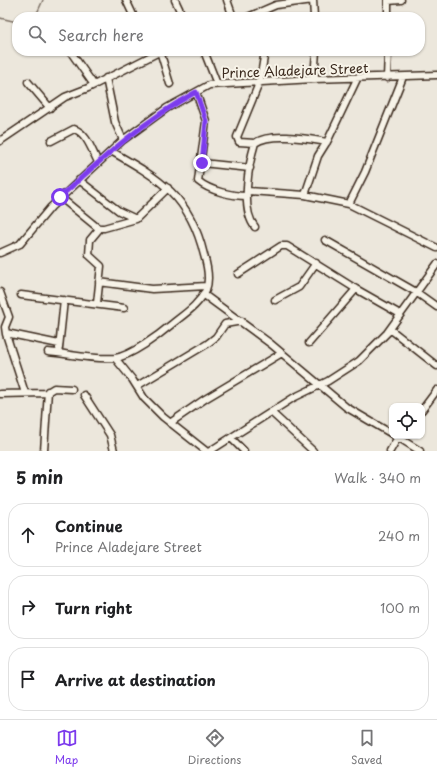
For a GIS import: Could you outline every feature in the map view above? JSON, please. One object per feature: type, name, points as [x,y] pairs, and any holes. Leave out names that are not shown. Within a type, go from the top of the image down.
[{"type":"street","points":[[126,0],[132,12]]},
{"type":"street","points":[[175,0],[181,12]]},
{"type":"street","points":[[227,0],[231,12]]},
{"type":"street","points":[[260,12],[276,5],[313,0],[314,12]]},
{"type":"street","points":[[388,12],[388,1],[401,0]]},
{"type":"street","points":[[74,56],[94,85]]},
{"type":"street","points":[[0,140],[66,98],[94,85],[145,56]]},
{"type":"street","points":[[162,56],[170,84]]},
{"type":"street","points":[[206,56],[216,84]]},
{"type":"street","points":[[264,56],[260,82],[237,137],[239,142],[255,143],[262,139],[272,137],[327,142]]},
{"type":"street","points":[[314,79],[316,56]]},
{"type":"street","points":[[387,78],[388,56]]},
{"type":"street","name":"Prince Aladejare Street","points":[[0,253],[20,244],[60,197],[123,140],[167,108],[209,85],[314,79],[387,78],[437,75]]},
{"type":"street","points":[[349,204],[365,172],[403,77]]},
{"type":"street","points":[[106,78],[115,122],[123,140]]},
{"type":"street","points":[[305,195],[318,156],[327,142],[356,79]]},
{"type":"street","points":[[28,82],[50,108]]},
{"type":"street","points":[[196,92],[206,121],[202,163],[198,179],[200,183],[236,196],[247,193],[305,195],[349,204],[435,247],[437,240]]},
{"type":"street","points":[[51,141],[74,129],[79,130],[85,135],[98,162]]},
{"type":"street","points":[[255,143],[247,193],[248,215],[255,227]]},
{"type":"street","points":[[48,352],[84,357],[116,358],[122,356],[153,340],[192,309],[207,286],[205,258],[199,232],[178,198],[168,188],[142,169],[111,151]]},
{"type":"street","points":[[202,163],[250,168]]},
{"type":"street","points":[[79,180],[119,211],[136,219]]},
{"type":"street","points":[[97,303],[100,264],[89,255],[91,238],[100,228],[136,219],[168,188]]},
{"type":"street","points":[[60,197],[100,228]]},
{"type":"street","points":[[325,240],[416,292],[437,307]]},
{"type":"street","points":[[238,274],[281,246],[292,248],[300,255],[316,263],[356,289],[400,314]]},
{"type":"street","points":[[275,300],[299,287],[316,263]]},
{"type":"street","points":[[210,451],[271,412],[359,361],[390,329],[437,264]]},
{"type":"street","points":[[99,282],[152,289],[207,286]]},
{"type":"street","points":[[309,343],[356,289]]},
{"type":"street","points":[[0,292],[9,317],[3,333],[25,393]]},
{"type":"street","points":[[203,294],[242,321],[282,353],[318,386],[346,407],[389,431]]},
{"type":"street","points":[[21,295],[97,303],[124,308]]},
{"type":"street","points":[[58,353],[64,300]]},
{"type":"street","points":[[137,386],[207,344],[216,337],[225,324],[242,321]]},
{"type":"street","points":[[390,329],[437,366]]},
{"type":"street","points":[[3,333],[59,344]]},
{"type":"street","points":[[170,423],[205,399],[282,353]]},
{"type":"street","points":[[116,358],[144,398],[170,423],[206,451]]},
{"type":"street","points":[[1,396],[25,393],[46,393],[48,390],[54,388],[72,389]]},
{"type":"street","points":[[44,451],[48,390]]},
{"type":"street","points":[[425,406],[437,390]]},
{"type":"street","points":[[84,395],[110,435],[114,451]]},
{"type":"street","points":[[271,412],[312,451]]},
{"type":"street","points":[[231,438],[244,451]]},
{"type":"street","points":[[390,451],[398,439]]},
{"type":"street","points":[[402,439],[420,451]]},
{"type":"waterway","points":[[37,12],[43,0]]},
{"type":"waterway","points":[[0,18],[12,21]]},
{"type":"route","points":[[60,197],[123,140],[167,108],[196,92],[206,121],[202,163]]}]
